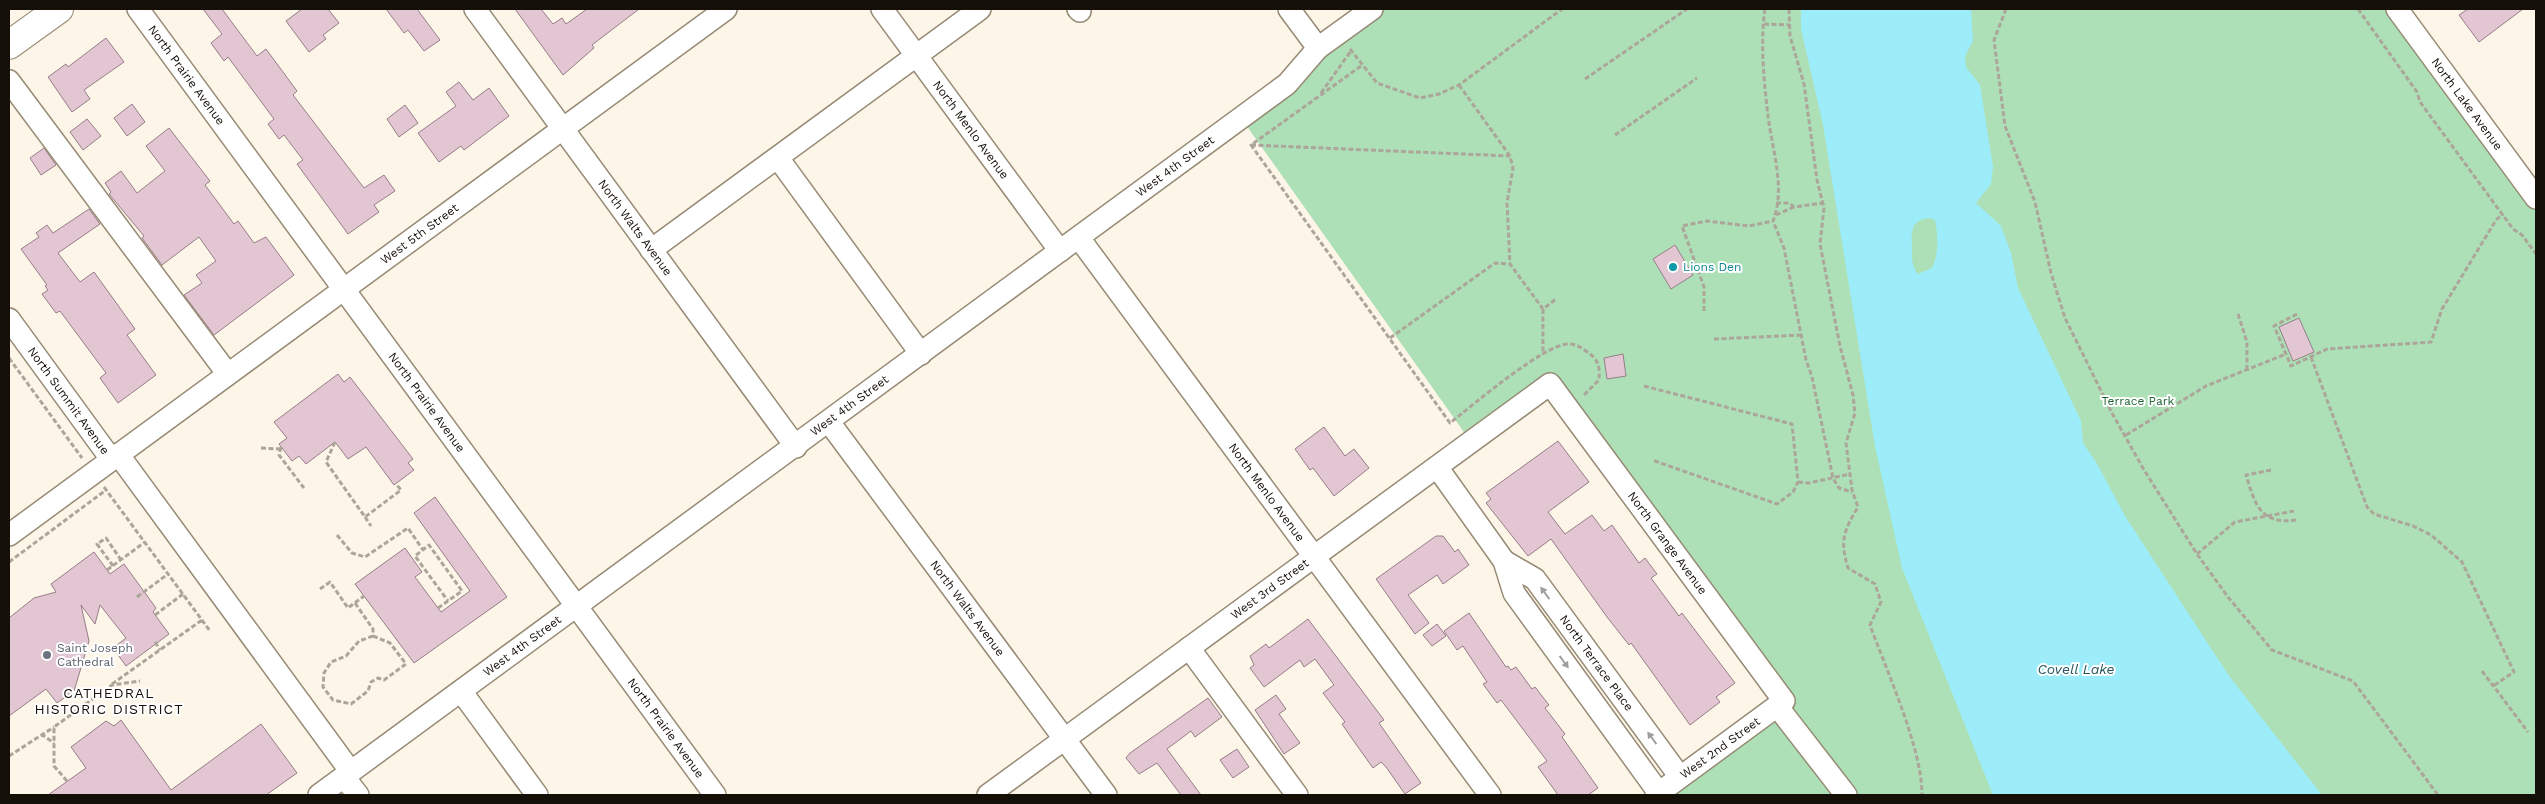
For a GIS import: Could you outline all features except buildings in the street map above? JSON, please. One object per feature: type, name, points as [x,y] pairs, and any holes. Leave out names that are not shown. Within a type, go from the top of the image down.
[{"type":"main road","points":[[9,45],[59,9]]},
{"type":"street","name":"North Prairie Avenue","points":[[138,9],[715,795]]},
{"type":"street","name":"North Walts Avenue","points":[[476,9],[796,446]]},
{"type":"street","name":"West 5th Street","points":[[9,535],[562,127],[726,9]]},
{"type":"street","name":"North Menlo Avenue","points":[[882,9],[1060,251]]},
{"type":"street","points":[[652,250],[980,9]]},
{"type":"street","points":[[1289,9],[1318,48]]},
{"type":"street","name":"West 4th Street","points":[[319,795],[578,607],[1288,84],[1318,48],[1372,9]]},
{"type":"street","name":"North Lake Avenue","points":[[2397,9],[2536,198]]},
{"type":"street","points":[[9,81],[227,374]]},
{"type":"street","points":[[778,158],[921,354]]},
{"type":"street","name":"North Menlo Avenue","points":[[1079,238],[1490,795]]},
{"type":"street","name":"North Summit Avenue","points":[[9,319],[114,456],[348,774]]},
{"type":"street","name":"West 3rd Street","points":[[988,795],[1550,384]]},
{"type":"street","name":"North Grange Avenue","points":[[1550,384],[1846,795]]},
{"type":"street","name":"North Walts Avenue","points":[[829,422],[1106,795]]},
{"type":"street","name":"North Terrace Place","points":[[1437,467],[1504,561],[1514,593],[1657,794]]},
{"type":"street","name":"North Terrace Place","points":[[1504,561],[1535,579],[1680,777]]},
{"type":"street","points":[[1190,648],[1297,795]]},
{"type":"street","points":[[461,691],[538,795]]},
{"type":"street","name":"West 2nd Street","points":[[1657,794],[1780,703]]},
{"type":"street","points":[[348,774],[358,795]]},
{"type":"path","points":[[1339,33],[1361,66],[1377,83],[1420,98],[1439,94],[1459,85],[1562,9]]},
{"type":"path","points":[[1585,79],[1687,9]]},
{"type":"path","points":[[1765,9],[1768,108],[1777,179],[1776,214],[1773,221],[1784,248],[1833,478],[1839,488],[1852,492]]},
{"type":"path","points":[[1789,9],[1790,36],[1804,84],[1817,180],[1823,203],[1820,244],[1855,414],[1846,443],[1852,492],[1858,508],[1842,539],[1844,556],[1848,568],[1874,584],[1881,602],[1870,625],[1911,737],[1922,783],[1922,795]]},
{"type":"path","points":[[2006,9],[1994,40],[2005,126],[2035,202],[2050,273],[2066,318],[2093,377],[2144,470],[2197,554],[2272,650],[2353,681],[2438,795]]},
{"type":"path","points":[[2358,9],[2417,92],[2420,102],[2536,254]]},
{"type":"path","points":[[1764,24],[1790,25]]},
{"type":"path","points":[[1320,95],[1351,51]]},
{"type":"path","points":[[1252,145],[1361,66]]},
{"type":"path","points":[[1615,135],[1697,78]]},
{"type":"path","points":[[1459,85],[1510,156],[1513,168],[1507,203],[1510,264],[1543,309],[1543,353]]},
{"type":"path","points":[[1252,145],[1510,156]]},
{"type":"path","points":[[1252,145],[1450,423],[1543,353],[1567,344],[1577,345],[1594,357],[1600,366],[1599,380],[1589,392],[1567,407]]},
{"type":"path","points":[[1776,203],[1789,203],[1794,207]]},
{"type":"path","points":[[1776,214],[1794,207],[1823,203]]},
{"type":"path","points":[[2297,314],[2274,326],[2291,366],[2327,349],[2431,342],[2442,309],[2496,220],[2504,214]]},
{"type":"path","points":[[1704,311],[1704,287],[1682,226],[1707,221],[1749,226],[1773,221]]},
{"type":"path","points":[[1390,338],[1495,263],[1510,264]]},
{"type":"path","points":[[1543,309],[1556,300]]},
{"type":"path","points":[[2238,314],[2247,342],[2247,369]]},
{"type":"path","points":[[1714,339],[1802,335]]},
{"type":"path","points":[[2126,436],[2206,386],[2286,354]]},
{"type":"path","points":[[2311,357],[2367,507],[2374,514],[2413,526],[2431,535],[2462,562],[2514,672],[2493,686]]},
{"type":"path","points":[[9,358],[210,631]]},
{"type":"path","points":[[1644,386],[1792,424],[1798,482],[1793,492],[1777,504],[1652,460]]},
{"type":"path","points":[[335,442],[326,462],[371,526]]},
{"type":"path","points":[[261,448],[281,448],[279,455],[304,488]]},
{"type":"path","points":[[2272,470],[2246,474],[2255,503],[2268,516],[2280,522],[2296,520]]},
{"type":"path","points":[[1798,482],[1808,482],[1850,474]]},
{"type":"path","points":[[365,517],[401,490],[396,484]]},
{"type":"path","points":[[9,562],[106,490]]},
{"type":"path","points":[[2197,554],[2236,522],[2294,511]]},
{"type":"path","points":[[337,535],[352,553],[365,557],[408,528],[423,550]]},
{"type":"path","points":[[113,566],[97,544],[101,541],[106,538],[121,560]]},
{"type":"path","points":[[107,570],[145,542]]},
{"type":"path","points":[[431,548],[437,544]]},
{"type":"path","points":[[438,608],[448,601],[462,591],[429,545],[415,556],[448,601]]},
{"type":"path","points":[[137,597],[168,574]]},
{"type":"path","points":[[320,589],[330,582],[348,608],[364,596]]},
{"type":"path","points":[[155,614],[183,594]]},
{"type":"path","points":[[355,604],[373,629],[373,636]]},
{"type":"path","points":[[9,756],[202,620]]},
{"type":"path","points":[[373,636],[390,643],[406,664],[384,680],[374,679],[369,685],[368,691],[351,704],[333,700],[323,687],[326,668],[336,658],[351,653],[364,637],[373,636]]},
{"type":"path","points":[[155,642],[160,650]]},
{"type":"path","points":[[2482,671],[2528,732]]},
{"type":"path","points":[[112,684],[140,681]]},
{"type":"path","points":[[54,726],[54,766],[67,782]]},
{"type":"path","points":[[41,734],[54,743]]},
{"type":"green space","name":"Terrace Park","points":[[1374,9],[2397,9],[2536,200],[2536,795],[1655,795],[1784,701],[1550,384],[1471,442],[1241,118]]},
{"type":"water","name":"Covell Lake","points":[[1801,9],[1971,9],[1973,41],[1965,56],[1966,67],[1980,85],[1993,167],[1991,184],[1976,203],[2001,226],[2011,253],[2018,288],[2081,421],[2083,443],[2096,462],[2125,516],[2229,676],[2322,795],[1993,795],[1902,568],[1875,446],[1823,125],[1801,29]],"holes":[[[1923,219],[1935,220],[1937,232],[1936,257],[1932,268],[1918,274],[1912,261],[1913,228],[1915,224]]]},
{"type":"place","name":"Lions Den","points":[[1673,267]]},
{"type":"place","name":"Saint Joseph Cathedral","points":[[47,655]]},
{"type":"district","name":"CATHEDRAL HISTORIC DISTRICT","points":[[109,702]]}]
